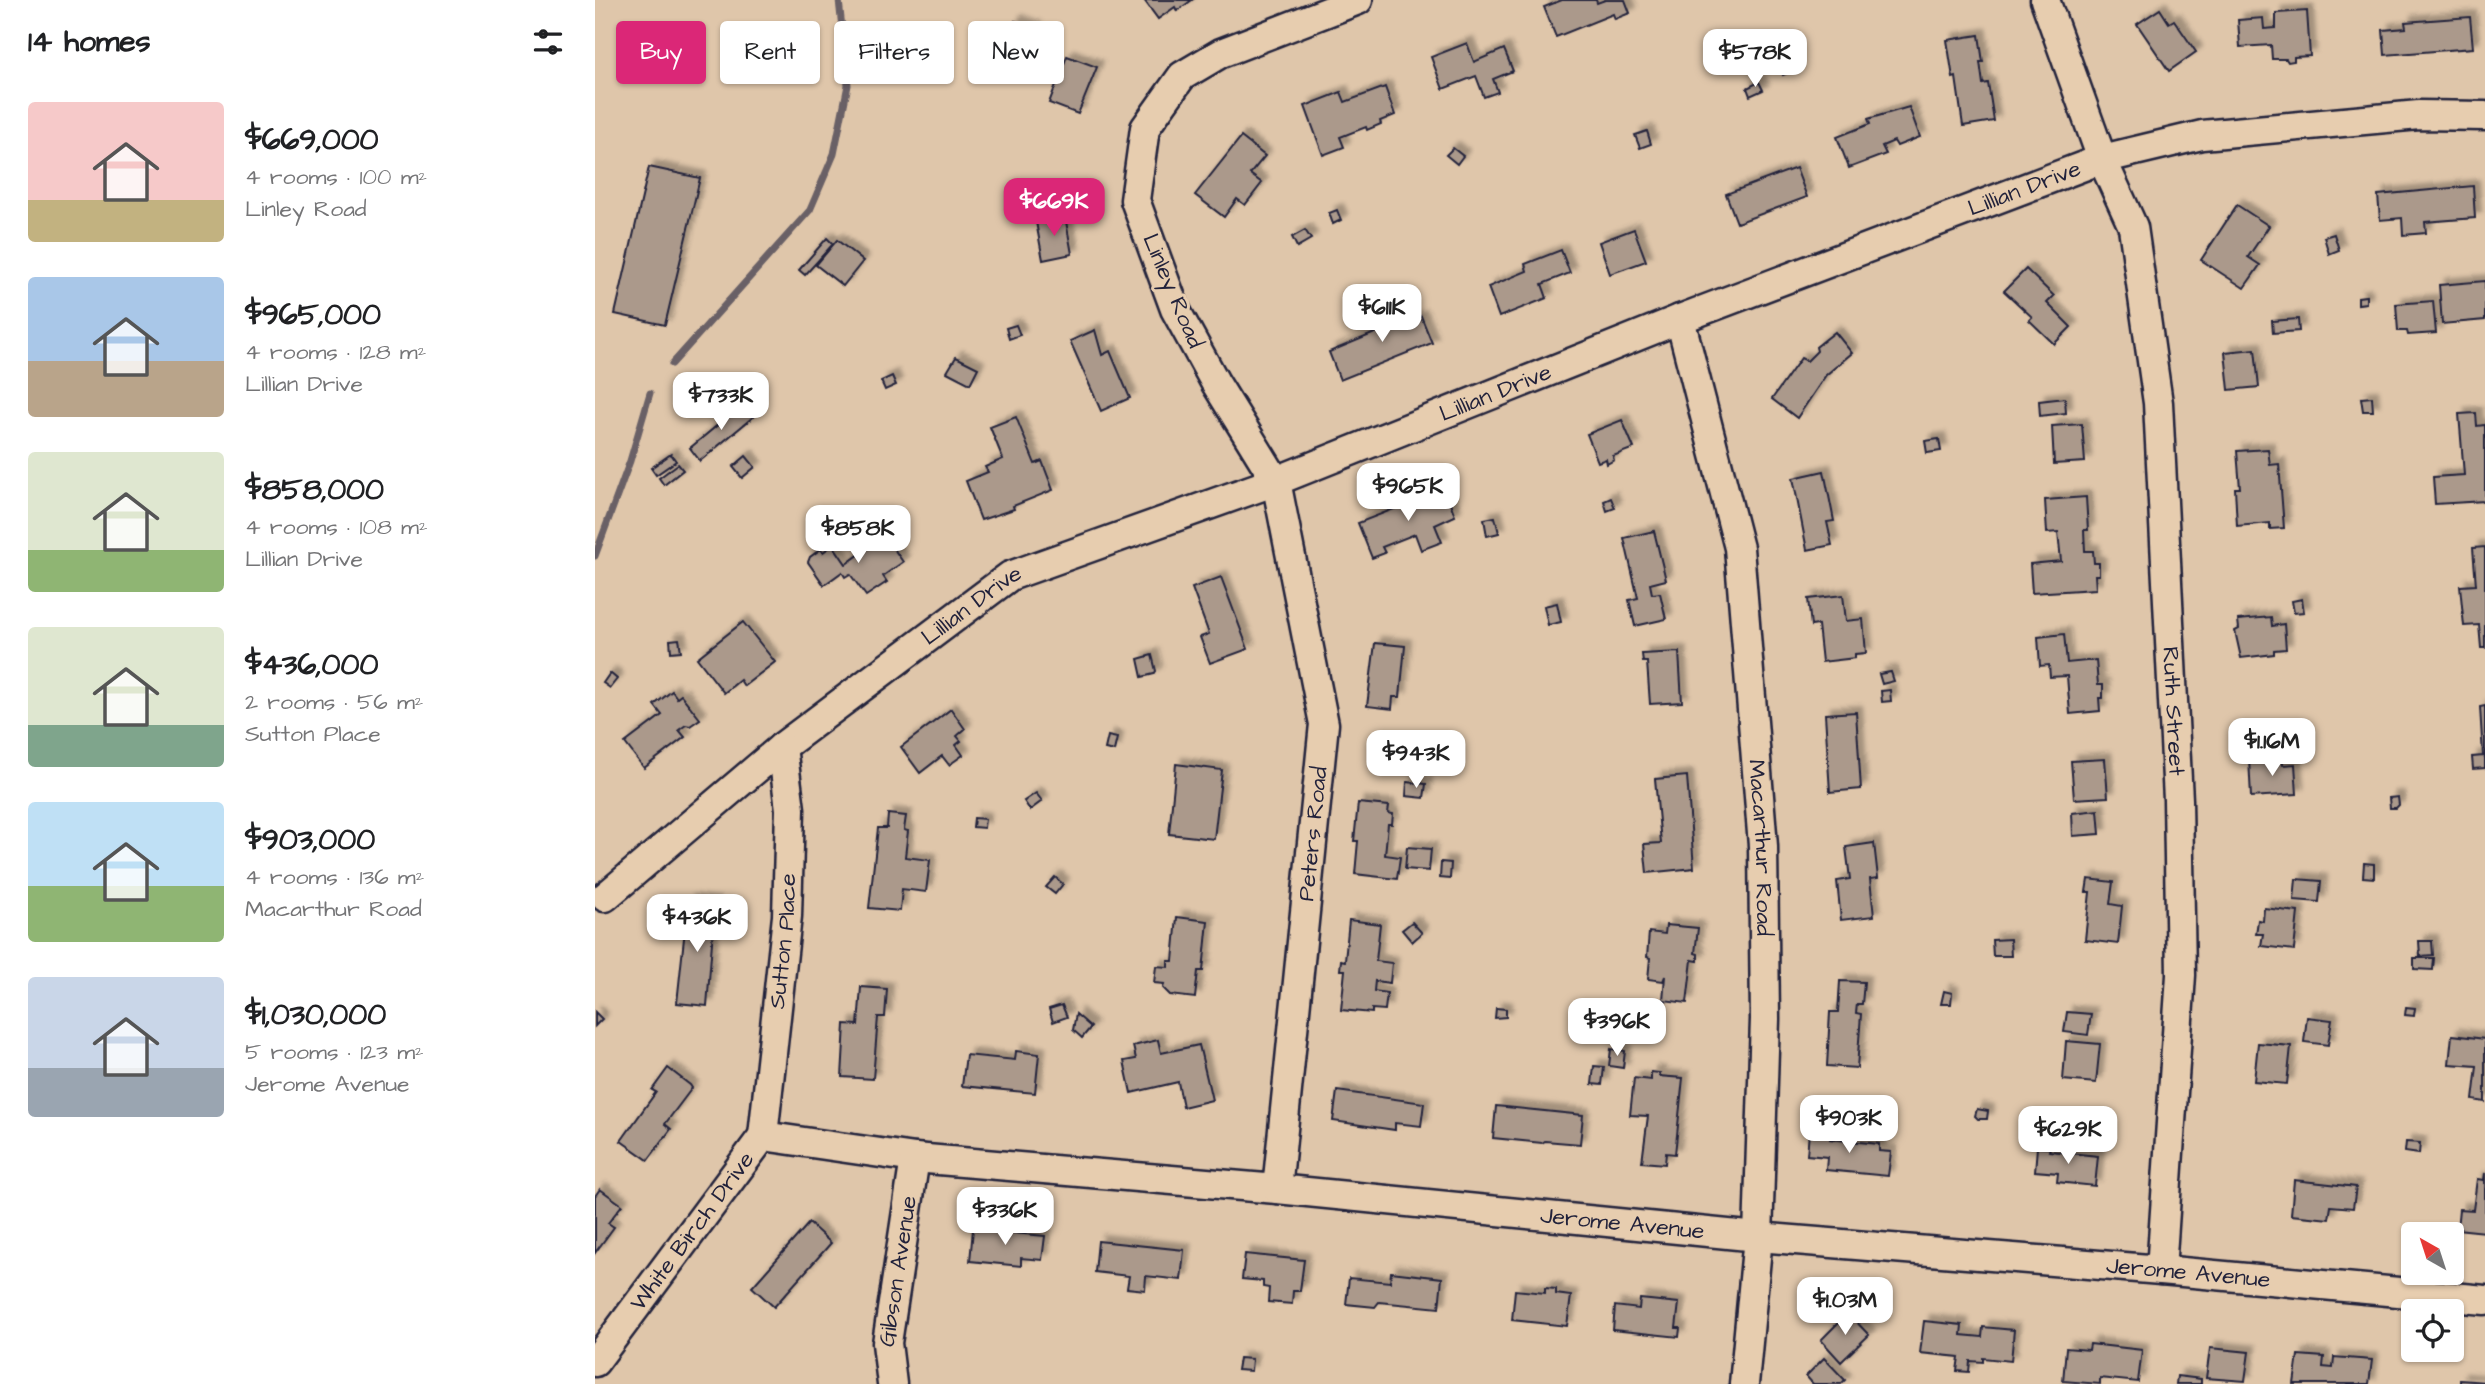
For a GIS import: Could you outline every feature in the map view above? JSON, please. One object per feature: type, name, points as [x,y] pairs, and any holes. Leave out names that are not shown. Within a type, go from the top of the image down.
[{"type":"street","name":"Linley Road","points":[[1276,481],[1215,382],[1175,309],[1135,200],[1145,128],[1182,76],[1201,64],[1221,53],[1358,0]]},
{"type":"street","points":[[2045,0],[2102,159]]},
{"type":"street","name":"Lillian Drive","points":[[605,897],[782,747],[1010,576],[1276,481],[1680,319],[2102,159],[2202,135],[2419,116],[2485,116]]},
{"type":"street","name":"Ruth Street","points":[[2102,159],[2133,227],[2158,404],[2178,800],[2181,975],[2161,1270]]},
{"type":"street","name":"Macarthur Road","points":[[1680,319],[1739,548],[1763,846],[1765,1019],[1758,1237],[1745,1384]]},
{"type":"street","name":"Peters Road","points":[[1276,481],[1324,724],[1277,1189]]},
{"type":"street","name":"Sutton Place","points":[[763,1136],[787,916],[790,809],[782,747]]},
{"type":"street","name":"Jerome Avenue","points":[[763,1136],[915,1158],[1277,1189],[1758,1237],[2485,1300]]},
{"type":"street","name":"White Birch Drive","points":[[595,1362],[763,1136]]},
{"type":"street","name":"Gibson Avenue","points":[[892,1384],[887,1343],[915,1158]]},
{"type":"building","points":[[1144,0],[1192,0],[1177,11],[1175,7],[1158,19]]},
{"type":"building","points":[[1562,0],[1596,0],[1597,3],[1605,0],[1625,0],[1630,13],[1615,19],[1613,14],[1556,37],[1544,7]]},
{"type":"building","points":[[2160,9],[2169,23],[2174,20],[2196,52],[2169,71],[2137,24]]},
{"type":"building","points":[[2307,11],[2310,56],[2294,57],[2294,61],[2288,62],[2286,59],[2272,59],[2271,45],[2240,47],[2238,20],[2263,18],[2264,29],[2276,28],[2276,13]]},
{"type":"building","points":[[2470,17],[2473,48],[2385,55],[2383,30],[2406,28],[2405,22]]},
{"type":"building","points":[[1979,35],[1983,84],[1988,83],[1994,121],[1963,126],[1947,40]]},
{"type":"building","points":[[1467,43],[1474,62],[1504,49],[1513,71],[1493,79],[1498,92],[1484,97],[1476,76],[1443,89],[1431,57]]},
{"type":"building","points":[[1067,56],[1097,67],[1078,114],[1049,103],[1056,84],[1064,84],[1064,64]]},
{"type":"building","points":[[1788,63],[1792,71],[1783,75],[1779,67]]},
{"type":"building","points":[[1759,82],[1763,90],[1750,96],[1747,88]]},
{"type":"building","points":[[1385,87],[1395,115],[1367,130],[1366,127],[1340,137],[1344,147],[1323,155],[1305,106],[1341,92],[1345,102]]},
{"type":"building","points":[[1909,107],[1920,137],[1897,146],[1894,141],[1882,146],[1886,154],[1849,168],[1837,137],[1870,124],[1868,119]]},
{"type":"building","points":[[1647,131],[1651,144],[1640,148],[1635,135]]},
{"type":"building","points":[[1241,137],[1265,156],[1250,174],[1262,183],[1245,205],[1237,199],[1224,217],[1195,195]]},
{"type":"building","points":[[1453,148],[1463,156],[1457,164],[1446,155]]},
{"type":"building","points":[[649,167],[700,178],[665,325],[615,314]]},
{"type":"building","points":[[1796,168],[1807,197],[1737,223],[1726,194]]},
{"type":"building","points":[[2473,186],[2475,218],[2425,222],[2426,233],[2403,235],[2402,218],[2380,220],[2378,195]]},
{"type":"building","points":[[2237,205],[2269,226],[2248,257],[2260,265],[2244,288],[2201,260]]},
{"type":"building","points":[[1337,210],[1341,220],[1333,224],[1329,213]]},
{"type":"building","points":[[1065,216],[1072,254],[1043,260],[1036,222]]},
{"type":"building","points":[[1634,229],[1646,261],[1610,274],[1599,242]]},
{"type":"building","points":[[1305,230],[1311,239],[1297,247],[1292,237]]},
{"type":"building","points":[[2334,234],[2339,250],[2329,254],[2324,237]]},
{"type":"building","points":[[827,238],[833,244],[805,275],[799,270]]},
{"type":"building","points":[[837,240],[863,261],[843,286],[816,265]]},
{"type":"building","points":[[1561,250],[1570,273],[1542,284],[1547,298],[1499,317],[1488,287],[1527,271],[1525,264]]},
{"type":"building","points":[[2026,269],[2054,296],[2047,303],[2071,327],[2054,344],[2029,320],[2032,317],[2004,291]]},
{"type":"building","points":[[2485,281],[2485,320],[2442,324],[2439,285]]},
{"type":"building","points":[[2366,296],[2366,303],[2358,304],[2358,297]]},
{"type":"building","points":[[2433,301],[2436,333],[2408,335],[2407,331],[2398,331],[2396,304]]},
{"type":"building","points":[[1404,304],[1411,320],[1421,316],[1432,343],[1340,380],[1329,352],[1387,328],[1381,313]]},
{"type":"building","points":[[2298,319],[2299,331],[2273,333],[2272,321]]},
{"type":"building","points":[[1016,325],[1020,335],[1009,339],[1006,328]]},
{"type":"building","points":[[1095,330],[1102,355],[1110,351],[1130,398],[1101,411],[1070,341]]},
{"type":"building","points":[[1835,332],[1852,353],[1826,375],[1797,418],[1772,399],[1801,358],[1807,361],[1817,351],[1816,347]]},
{"type":"building","points":[[2255,349],[2259,387],[2229,390],[2225,352]]},
{"type":"building","points":[[956,357],[978,368],[970,384],[947,372]]},
{"type":"building","points":[[892,376],[896,385],[885,390],[881,381]]},
{"type":"building","points":[[2372,397],[2373,411],[2363,411],[2361,398]]},
{"type":"building","points":[[2065,398],[2066,413],[2040,416],[2039,401]]},
{"type":"building","points":[[743,404],[753,417],[700,461],[690,448]]},
{"type":"building","points":[[2476,413],[2477,426],[2485,425],[2485,501],[2435,504],[2433,477],[2464,475],[2459,414]]},
{"type":"building","points":[[1016,417],[1035,464],[1042,461],[1053,490],[1013,506],[1014,509],[981,520],[966,481],[988,472],[985,467],[1003,459],[990,427]]},
{"type":"building","points":[[1622,420],[1634,448],[1613,456],[1614,460],[1607,464],[1606,459],[1598,462],[1587,434]]},
{"type":"building","points":[[2082,424],[2085,462],[2054,464],[2052,426]]},
{"type":"building","points":[[1939,439],[1941,451],[1927,453],[1925,441]]},
{"type":"building","points":[[2268,449],[2270,465],[2279,464],[2284,528],[2270,529],[2270,523],[2237,526],[2235,488],[2240,488],[2237,451]]},
{"type":"building","points":[[671,454],[676,461],[656,475],[651,468]]},
{"type":"building","points":[[746,456],[755,467],[742,478],[733,467]]},
{"type":"building","points":[[678,464],[683,470],[664,485],[659,478]]},
{"type":"building","points":[[1824,471],[1834,521],[1827,522],[1832,545],[1807,550],[1793,478]]},
{"type":"building","points":[[1445,489],[1455,516],[1435,525],[1442,542],[1421,550],[1415,534],[1382,547],[1385,553],[1372,558],[1358,523]]},
{"type":"building","points":[[2086,497],[2088,530],[2084,530],[2085,551],[2093,551],[2094,563],[2099,563],[2099,575],[2095,575],[2096,589],[2032,593],[2030,564],[2061,561],[2058,532],[2047,533],[2045,500]]},
{"type":"building","points":[[1611,498],[1615,508],[1607,511],[1604,501]]},
{"type":"building","points":[[1495,517],[1499,533],[1487,536],[1484,519]]},
{"type":"building","points":[[1654,531],[1666,580],[1650,584],[1652,594],[1660,593],[1666,619],[1635,626],[1629,600],[1638,598],[1624,538]]},
{"type":"building","points":[[885,536],[903,562],[883,576],[887,582],[866,596],[850,574],[845,577],[842,572],[824,585],[808,562],[810,557],[821,549],[823,552],[833,545],[846,564]]},
{"type":"building","points":[[2485,547],[2485,648],[2481,648],[2479,625],[2464,626],[2460,586],[2476,585],[2473,548]]},
{"type":"building","points":[[1221,577],[1248,649],[1210,663],[1200,637],[1209,634],[1192,588]]},
{"type":"building","points":[[1843,595],[1846,621],[1863,619],[1866,653],[1855,654],[1855,658],[1822,662],[1818,625],[1811,626],[1808,599]]},
{"type":"building","points":[[2302,599],[2304,612],[2294,613],[2292,601]]},
{"type":"building","points":[[1557,603],[1561,622],[1548,625],[1544,606]]},
{"type":"building","points":[[2271,617],[2272,626],[2284,624],[2286,649],[2274,650],[2274,654],[2241,658],[2235,631],[2239,629],[2238,620]]},
{"type":"building","points":[[743,622],[775,662],[744,686],[740,680],[724,693],[697,658]]},
{"type":"building","points":[[2064,634],[2067,663],[2096,660],[2098,685],[2103,685],[2103,698],[2099,698],[2100,711],[2070,714],[2067,676],[2050,677],[2049,665],[2040,666],[2038,637]]},
{"type":"building","points":[[679,639],[681,651],[671,652],[670,640]]},
{"type":"building","points":[[1375,643],[1405,646],[1400,697],[1393,697],[1392,709],[1367,706]]},
{"type":"building","points":[[1679,652],[1682,702],[1650,704],[1647,662],[1643,662],[1642,654]]},
{"type":"building","points":[[1152,655],[1156,671],[1142,677],[1138,659]]},
{"type":"building","points":[[1891,672],[1894,681],[1882,684],[1879,674]]},
{"type":"building","points":[[610,673],[617,679],[610,688],[603,683]]},
{"type":"building","points":[[1890,690],[1891,701],[1882,702],[1881,691]]},
{"type":"building","points":[[672,691],[677,698],[681,695],[700,719],[679,730],[685,737],[644,768],[625,743],[662,715],[654,705]]},
{"type":"building","points":[[2485,706],[2485,768],[2473,769],[2472,757],[2483,756],[2480,707]]},
{"type":"building","points":[[951,709],[965,729],[957,736],[961,741],[956,745],[963,755],[949,765],[942,756],[920,773],[901,747]]},
{"type":"building","points":[[1856,712],[1861,789],[1830,792],[1825,714]]},
{"type":"building","points":[[1108,736],[1117,738],[1114,751],[1105,749]]},
{"type":"building","points":[[2282,757],[2283,765],[2295,764],[2297,794],[2251,797],[2249,759]]},
{"type":"building","points":[[2105,759],[2108,797],[2074,799],[2071,761]]},
{"type":"building","points":[[1176,764],[1222,770],[1214,839],[1169,834]]},
{"type":"building","points":[[1687,776],[1694,868],[1647,873],[1644,844],[1661,843],[1655,779]]},
{"type":"building","points":[[1407,782],[1426,784],[1424,798],[1406,796]]},
{"type":"building","points":[[1036,793],[1042,801],[1030,810],[1024,801]]},
{"type":"building","points":[[2398,797],[2399,805],[2390,808],[2389,798]]},
{"type":"building","points":[[1358,803],[1389,806],[1388,813],[1393,814],[1392,824],[1388,824],[1385,855],[1400,857],[1397,879],[1355,874],[1358,841],[1354,841]]},
{"type":"building","points":[[2098,810],[2100,834],[2073,836],[2072,813]]},
{"type":"building","points":[[888,814],[906,816],[904,830],[908,831],[905,857],[930,860],[926,892],[902,889],[900,911],[869,908],[878,828],[887,828]]},
{"type":"building","points":[[974,818],[985,819],[984,828],[973,827]]},
{"type":"building","points":[[1874,843],[1878,878],[1870,879],[1874,916],[1841,920],[1837,881],[1850,879],[1846,847]]},
{"type":"building","points":[[1407,847],[1431,849],[1429,871],[1405,869]]},
{"type":"building","points":[[1441,862],[1451,863],[1450,879],[1440,878]]},
{"type":"building","points":[[2364,863],[2374,864],[2374,878],[2363,877]]},
{"type":"building","points":[[1055,877],[1063,884],[1055,894],[1046,887]]},
{"type":"building","points":[[2088,879],[2113,882],[2110,904],[2122,906],[2118,944],[2085,940],[2090,892],[2086,892]]},
{"type":"building","points":[[2296,879],[2321,881],[2319,902],[2294,900]]},
{"type":"building","points":[[688,901],[715,904],[707,1006],[677,1003]]},
{"type":"building","points":[[2264,908],[2298,912],[2294,950],[2261,946],[2263,934],[2256,934],[2258,920],[2263,921]]},
{"type":"building","points":[[1177,917],[1208,921],[1203,971],[1198,971],[1195,998],[1170,995],[1163,988],[1164,984],[1154,983],[1156,966],[1168,967],[1168,961],[1173,961]]},
{"type":"building","points":[[1349,920],[1380,924],[1376,961],[1392,963],[1390,983],[1375,981],[1374,991],[1387,993],[1385,1010],[1372,1009],[1372,1013],[1341,1010],[1345,970],[1340,970],[1341,960],[1345,961]]},
{"type":"building","points":[[1412,922],[1422,933],[1412,942],[1402,930]]},
{"type":"building","points":[[1666,925],[1698,928],[1695,953],[1698,954],[1698,961],[1692,960],[1687,1003],[1663,1000],[1665,976],[1663,981],[1648,979],[1649,932],[1665,934]]},
{"type":"building","points":[[2010,939],[2011,956],[1993,956],[1992,940]]},
{"type":"building","points":[[2419,941],[2432,941],[2433,955],[2420,956]]},
{"type":"building","points":[[2414,958],[2434,958],[2433,970],[2414,969]]},
{"type":"building","points":[[1840,981],[1864,982],[1862,1004],[1857,1004],[1856,1013],[1861,1014],[1857,1068],[1827,1066],[1830,1012],[1838,1012]]},
{"type":"building","points":[[861,987],[887,989],[885,1017],[878,1017],[873,1079],[842,1077],[845,1024],[858,1025]]},
{"type":"building","points":[[1944,991],[1952,993],[1951,1004],[1941,1004]]},
{"type":"building","points":[[1062,1005],[1067,1017],[1053,1022],[1049,1009]]},
{"type":"building","points":[[2406,1007],[2415,1008],[2414,1016],[2405,1015]]},
{"type":"building","points":[[1496,1008],[1506,1009],[1506,1017],[1495,1018]]},
{"type":"building","points":[[595,1012],[602,1019],[595,1026]]},
{"type":"building","points":[[2067,1012],[2091,1014],[2088,1035],[2064,1032]]},
{"type":"building","points":[[1076,1014],[1091,1027],[1082,1038],[1073,1030]]},
{"type":"building","points":[[2307,1017],[2332,1020],[2328,1045],[2304,1042]]},
{"type":"building","points":[[2452,1035],[2485,1039],[2485,1102],[2473,1100],[2477,1066],[2449,1064]]},
{"type":"building","points":[[1158,1040],[1161,1053],[1199,1045],[1212,1100],[1183,1107],[1178,1082],[1131,1093],[1124,1061],[1136,1059],[1133,1046]]},
{"type":"building","points":[[2066,1041],[2100,1044],[2096,1083],[2063,1080]]},
{"type":"building","points":[[2258,1043],[2291,1046],[2287,1084],[2254,1081]]},
{"type":"building","points":[[1611,1049],[1625,1051],[1623,1068],[1609,1066]]},
{"type":"building","points":[[1016,1051],[1039,1054],[1035,1093],[962,1086],[966,1055],[1015,1060]]},
{"type":"building","points":[[1594,1066],[1604,1067],[1602,1085],[1592,1084]]},
{"type":"building","points":[[668,1068],[692,1088],[665,1124],[671,1129],[648,1160],[621,1141],[656,1092],[652,1090]]},
{"type":"building","points":[[1651,1072],[1660,1073],[1659,1076],[1683,1078],[1675,1154],[1666,1153],[1665,1164],[1642,1162],[1648,1116],[1630,1115],[1634,1078],[1651,1080]]},
{"type":"building","points":[[1337,1091],[1424,1103],[1421,1126],[1395,1123],[1395,1130],[1333,1121]]},
{"type":"building","points":[[1496,1106],[1583,1115],[1580,1144],[1493,1138]]},
{"type":"building","points":[[1977,1109],[1988,1111],[1987,1119],[1978,1119],[1975,1116]]},
{"type":"building","points":[[1809,1132],[1830,1134],[1830,1139],[1879,1144],[1879,1151],[1891,1152],[1888,1176],[1826,1170],[1827,1157],[1807,1155]]},
{"type":"building","points":[[2406,1142],[2420,1143],[2419,1154],[2405,1152]]},
{"type":"building","points":[[2037,1147],[2050,1148],[2049,1151],[2098,1156],[2095,1186],[2057,1182],[2058,1173],[2035,1171]]},
{"type":"building","points":[[2485,1173],[2485,1232],[2464,1230],[2464,1222],[2458,1222],[2459,1209],[2473,1210],[2477,1179],[2484,1180]]},
{"type":"building","points":[[2294,1180],[2356,1187],[2353,1208],[2331,1206],[2329,1219],[2291,1215]]},
{"type":"building","points":[[600,1189],[622,1205],[608,1223],[614,1227],[595,1253],[595,1196]]},
{"type":"building","points":[[809,1223],[831,1243],[774,1307],[752,1287]]},
{"type":"building","points":[[973,1229],[1045,1236],[1042,1260],[1021,1258],[1021,1266],[970,1261]]},
{"type":"building","points":[[1098,1241],[1184,1250],[1181,1280],[1146,1276],[1145,1290],[1127,1288],[1129,1276],[1095,1272]]},
{"type":"building","points":[[1245,1254],[1304,1260],[1300,1291],[1293,1291],[1292,1304],[1268,1302],[1269,1288],[1263,1287],[1263,1281],[1242,1279]]},
{"type":"building","points":[[1391,1272],[1442,1278],[1439,1308],[1379,1302],[1375,1307],[1346,1304],[1349,1278],[1390,1282]]},
{"type":"building","points":[[1545,1288],[1556,1289],[1556,1294],[1571,1296],[1567,1326],[1512,1320],[1515,1290],[1545,1293]]},
{"type":"building","points":[[1640,1299],[1679,1303],[1676,1328],[1680,1328],[1679,1337],[1613,1330],[1615,1306],[1639,1309]]},
{"type":"building","points":[[1848,1313],[1869,1335],[1841,1362],[1821,1340]]},
{"type":"building","points":[[1924,1321],[1962,1325],[1961,1335],[1982,1337],[1983,1327],[2014,1330],[2011,1361],[1983,1358],[1983,1362],[1970,1361],[1969,1372],[1957,1371],[1959,1357],[1920,1353]]},
{"type":"building","points":[[2090,1344],[2142,1350],[2138,1382],[2100,1378],[2100,1384],[2063,1381],[2066,1348],[2089,1350]]},
{"type":"building","points":[[2210,1348],[2249,1352],[2245,1381],[2206,1378]]},
{"type":"building","points":[[2298,1355],[2324,1357],[2323,1367],[2333,1368],[2334,1357],[2372,1360],[2369,1384],[2294,1384]]},
{"type":"building","points":[[1239,1358],[1252,1359],[1251,1371],[1237,1370]]},
{"type":"building","points":[[1824,1358],[1845,1380],[1841,1384],[1813,1384],[1806,1376]]},
{"type":"building","points":[[2177,1376],[2201,1379],[2201,1384],[2176,1384]]},
{"type":"building","points":[[2460,1380],[2485,1382],[2485,1384],[2460,1384]]},
{"type":"waterway","points":[[672,364],[810,210],[834,154],[848,85],[839,0]]},
{"type":"waterway","points":[[595,556],[630,461],[650,393]]}]
